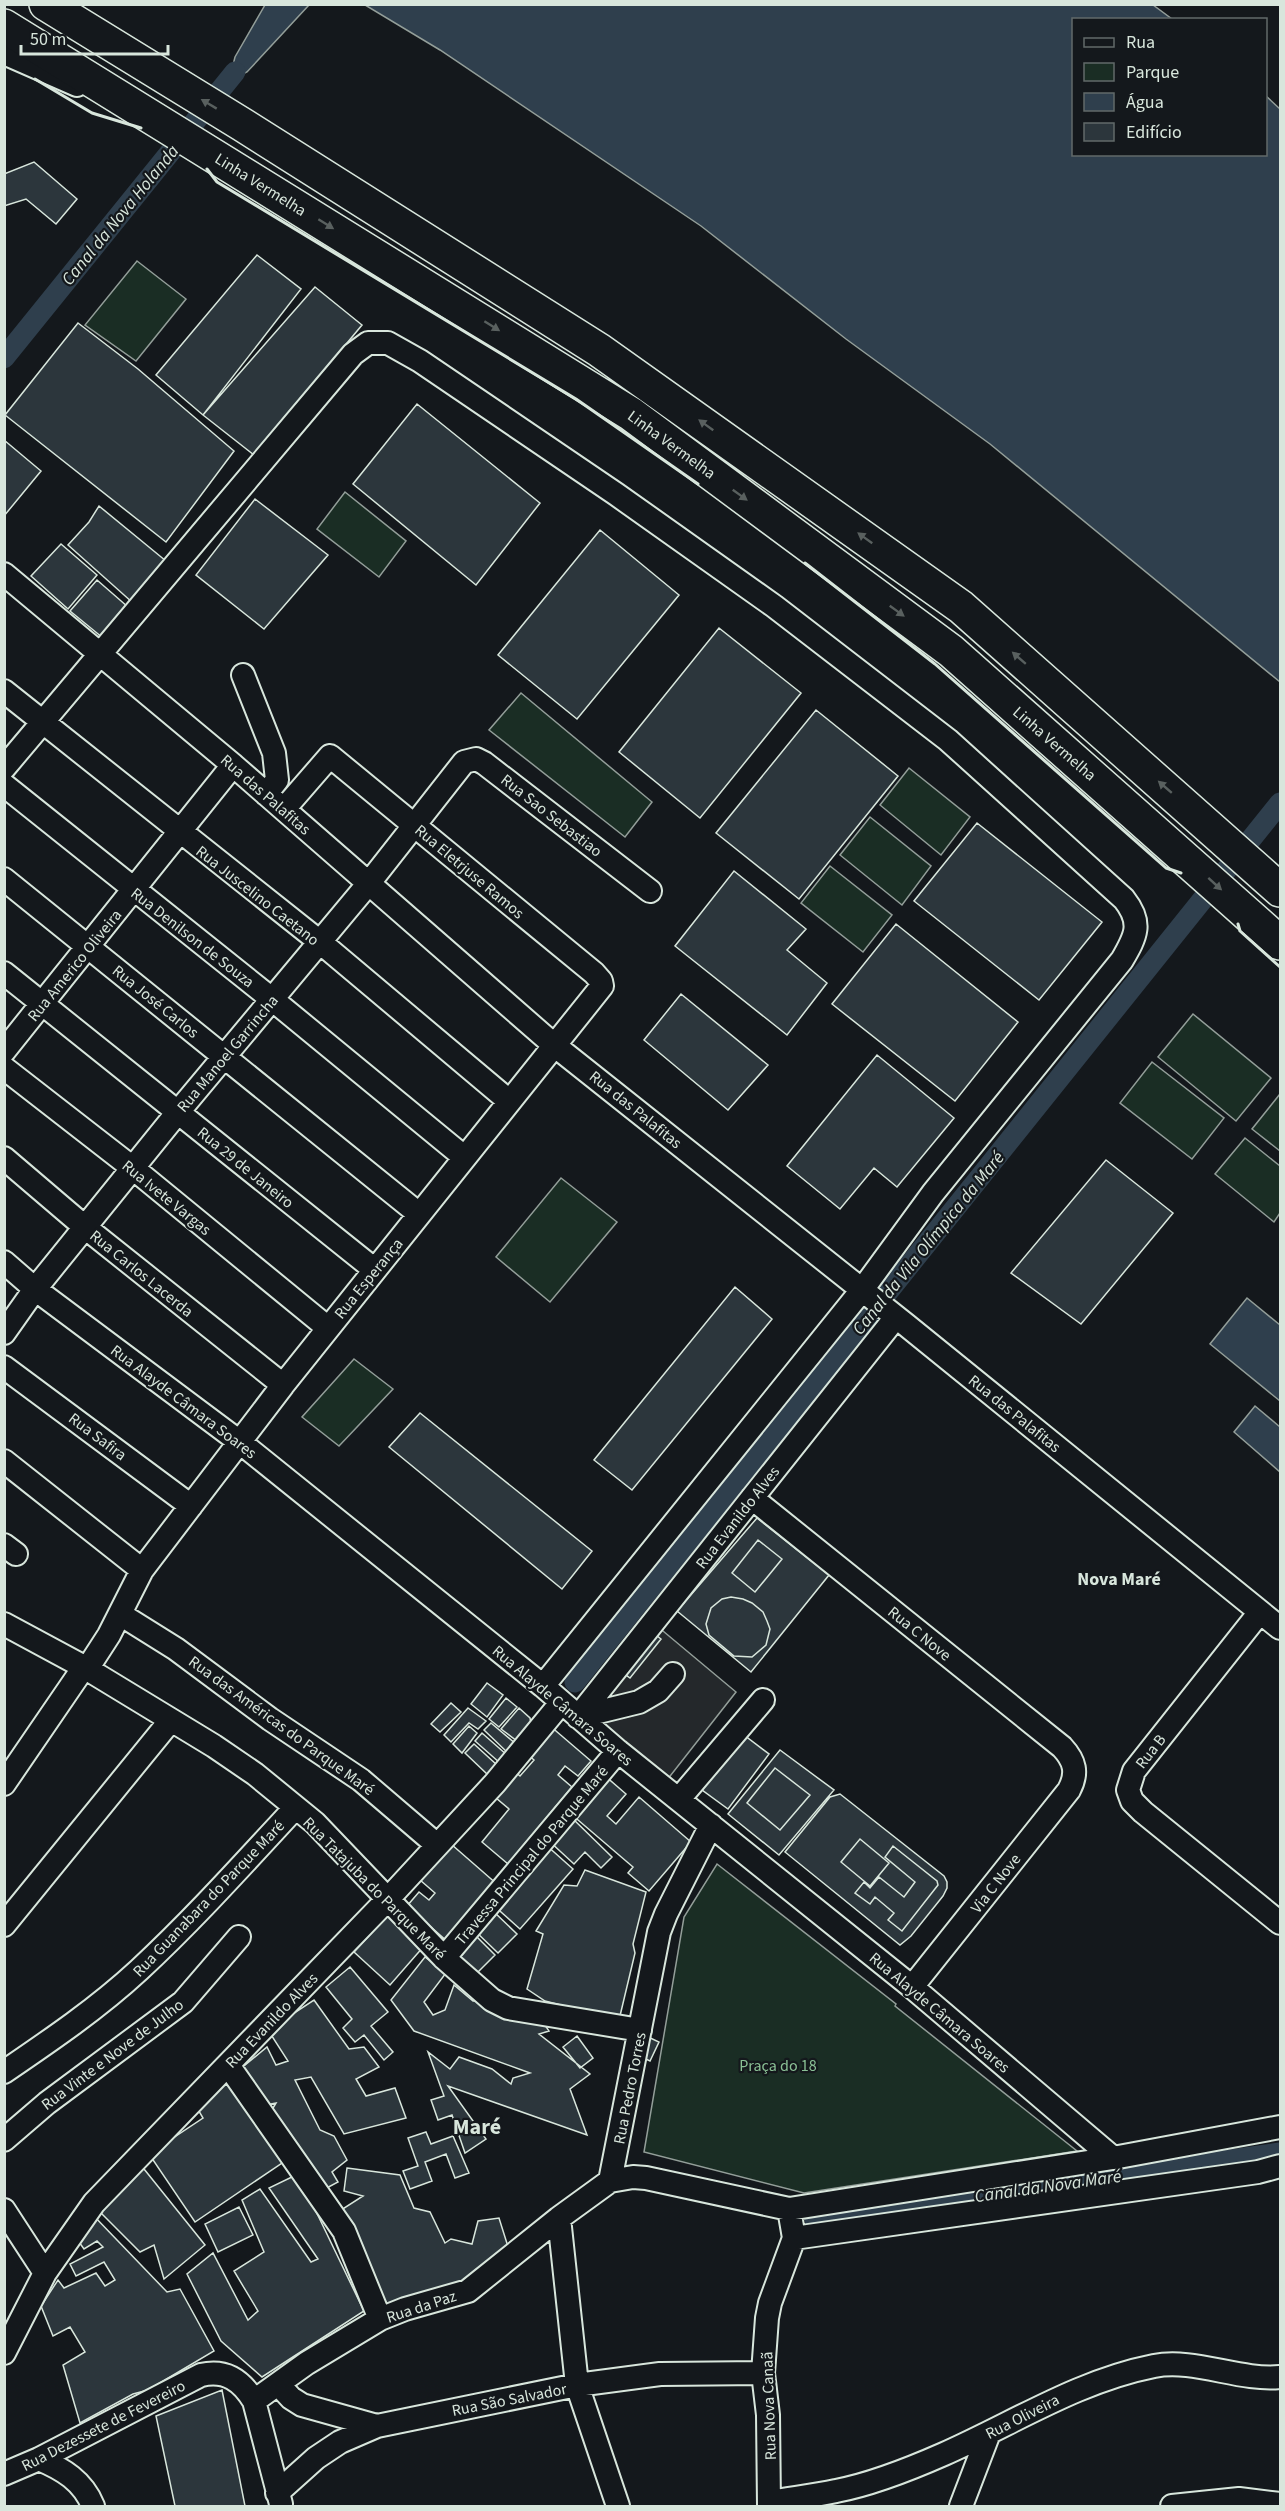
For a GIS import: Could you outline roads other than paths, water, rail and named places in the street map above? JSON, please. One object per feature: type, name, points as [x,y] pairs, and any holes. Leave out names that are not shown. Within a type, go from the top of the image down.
[{"type":"highway","points":[[46,4],[243,125],[608,356],[961,607],[1275,885]]},
{"type":"highway","name":"Linha Vermelha","points":[[4,26],[631,414],[951,651],[1281,943]]},
{"type":"street","points":[[4,53],[148,114]]},
{"type":"street","points":[[4,768],[353,354],[368,343],[382,342],[420,361],[616,494],[774,606],[948,740],[1124,899],[1136,916],[1137,929],[1122,960],[933,1193],[877,1302],[543,1686]]},
{"type":"street","name":"Rua das Palafitas","points":[[4,574],[233,765],[554,1045],[1281,1628]]},
{"type":"street","points":[[243,675],[274,753],[276,780],[266,794]]},
{"type":"street","name":"Rua Juscelino Caetano","points":[[4,692],[320,942],[510,1101]]},
{"type":"street","name":"Rua Eletrjuse Ramos","points":[[284,809],[330,756],[594,974],[602,984],[599,990]]},
{"type":"street","name":"Rua Sao Sebastiao","points":[[452,775],[471,759],[484,763],[650,891]]},
{"type":"street","name":"Rua Americo Oliveira","points":[[4,1051],[233,765]]},
{"type":"street","name":"Rua Manoel Garrincha","points":[[4,1333],[35,1289],[178,1112],[369,883],[452,775]]},
{"type":"street","name":"Rua Denilson de Souza","points":[[4,785],[273,1000],[464,1157]]},
{"type":"street","name":"Rua José Carlos","points":[[4,879],[419,1214]]},
{"type":"street","name":"Rua 29 de Janeiro","points":[[4,974],[375,1270]]},
{"type":"street","name":"Rua Esperança","points":[[4,1784],[86,1668],[120,1614],[142,1570],[168,1533],[241,1443],[283,1385],[599,990]]},
{"type":"street","name":"Rua Ivete Vargas","points":[[4,1068],[134,1169],[328,1329]]},
{"type":"street","name":"Rua Carlos Lacerda","points":[[4,1158],[86,1228],[283,1385]]},
{"type":"street","name":"Rua Alayde Câmara Soares","points":[[4,1262],[35,1289],[241,1443],[543,1686],[618,1751],[912,1987],[1113,2158]]},
{"type":"street","name":"Rua Evanildo Alves","points":[[4,2353],[45,2273],[94,2203],[138,2154],[228,2065],[387,1900],[495,1783],[570,1710],[752,1498],[877,1302]]},
{"type":"street","name":"Rua Safira","points":[[4,1367],[191,1506]]},
{"type":"street","points":[[4,1461],[142,1570]]},
{"type":"street","name":"Rua C Nove","points":[[752,1498],[1062,1747],[1073,1761],[1074,1776]]},
{"type":"street","name":"Rua B","points":[[1260,1612],[1134,1770],[1128,1790],[1132,1801],[1143,1812],[1281,1923]]},
{"type":"street","name":"Rua das Américas do Parque Maré","points":[[120,1614],[176,1649],[270,1719],[361,1780],[436,1845]]},
{"type":"street","name":"Rua Tatajuba do Parque Maré","points":[[4,1624],[86,1668],[255,1774],[315,1823],[444,1958],[492,2000],[508,2008],[640,2030]]},
{"type":"street","points":[[570,1710],[639,1702],[658,1691],[673,1674]]},
{"type":"street","points":[[679,1799],[763,1701]]},
{"type":"street","points":[[4,1925],[171,1720]]},
{"type":"street","name":"Travessa Principal do Parque Maré","points":[[444,1958],[618,1751]]},
{"type":"street","name":"Via C Nove","points":[[912,1987],[1069,1790],[1074,1776]]},
{"type":"street","name":"Rua Guanabara do Parque Maré","points":[[4,2072],[92,2009],[137,1971],[171,1940],[295,1808]]},
{"type":"street","name":"Rua Pedro Torres","points":[[610,2181],[659,1932],[711,1825]]},
{"type":"street","name":"Rua Vinte e Nove de Julho","points":[[4,2140],[47,2103],[183,2002],[239,1937]]},
{"type":"street","points":[[228,2065],[344,2231],[380,2319]]},
{"type":"street","points":[[610,2181],[633,2177],[646,2178],[789,2209],[1113,2158],[1281,2127]]},
{"type":"street","points":[[789,2209],[794,2238],[1258,2172],[1281,2166]]},
{"type":"street","name":"Rua da Paz","points":[[254,2401],[307,2363],[380,2319],[405,2309],[468,2291],[559,2218],[610,2181]]},
{"type":"street","points":[[4,2210],[45,2273]]},
{"type":"street","points":[[559,2218],[577,2385],[618,2506]]},
{"type":"street","name":"Rua Nova Canaã","points":[[769,2504],[768,2415],[764,2373],[770,2303],[794,2238]]},
{"type":"street","name":"Rua Oliveira","points":[[769,2504],[838,2491],[900,2472],[989,2433],[1080,2388],[1156,2366],[1178,2365],[1229,2373],[1281,2377]]},
{"type":"street","name":"Rua Dezessete de Fevereiro","points":[[4,2474],[39,2459],[201,2375],[221,2373],[238,2380],[246,2387],[254,2401]]},
{"type":"street","name":"Rua São Salvador","points":[[280,2500],[316,2458],[340,2442],[377,2426],[577,2385],[660,2374],[764,2373]]},
{"type":"street","points":[[279,2385],[291,2398],[302,2405],[377,2426]]},
{"type":"street","points":[[254,2401],[280,2500]]},
{"type":"street","points":[[961,2506],[989,2433]]},
{"type":"street","points":[[39,2459],[56,2466],[78,2481],[93,2506]]},
{"type":"street","points":[[1172,2506],[1239,2499],[1281,2504]]},
{"type":"water","points":[[265,5],[309,5],[247,72],[241,75],[235,72],[233,65],[235,57]]},
{"type":"water","points":[[365,5],[1153,5],[1171,18],[1072,18],[1072,156],[1267,156],[1267,97],[1280,109],[1280,682],[990,444],[846,339],[701,226],[440,50]]},
{"type":"water","points":[[1247,1298],[1280,1325],[1280,1401],[1210,1344]]},
{"type":"water","points":[[1255,1406],[1280,1427],[1280,1472],[1234,1432]]},
{"type":"waterway","name":"Canal da Nova Holanda","points":[[4,358],[235,72]]},
{"type":"waterway","name":"Canal da Vila Olímpica da Maré","points":[[575,1682],[1280,803]]},
{"type":"waterway","name":"Canal da Nova Maré","points":[[815,2219],[1280,2153]]},
{"type":"district","name":"Nova Maré","points":[[1119,1579]]},
{"type":"district","name":"Maré","points":[[477,2126]]},
{"type":"park label","name":"Praça do 18","points":[[778,2065]]}]
